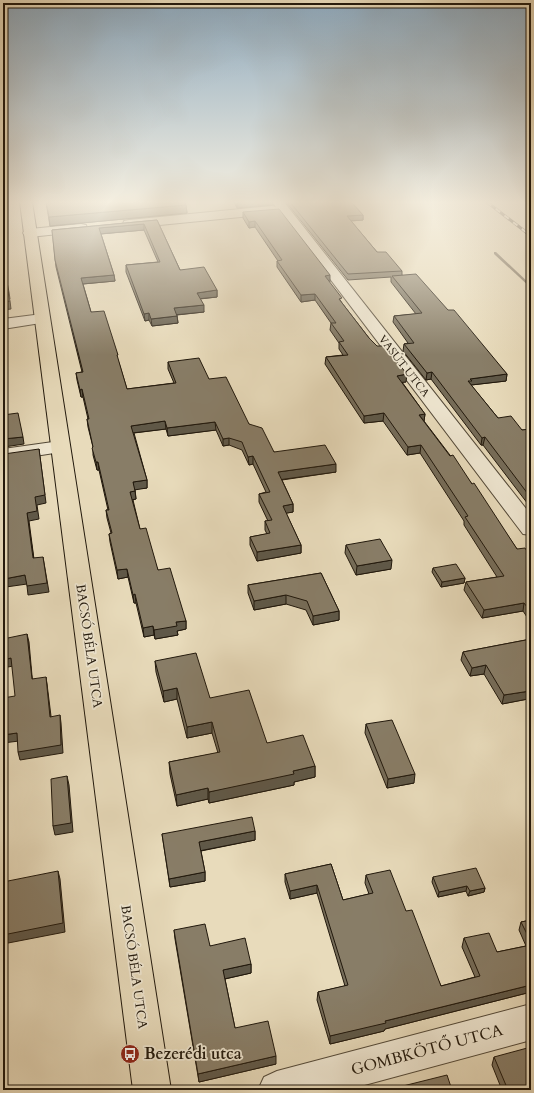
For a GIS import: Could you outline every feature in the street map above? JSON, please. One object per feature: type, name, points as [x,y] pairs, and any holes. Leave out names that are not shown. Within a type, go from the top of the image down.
[{"type":"main road","name":"BACSÓ BÉLA UTCA","points":[[33,253],[152,1090]]},
{"type":"street","name":"VASÚT UTCA","points":[[317,253],[531,529]]},
{"type":"street","points":[[3,324],[42,319]]},
{"type":"street","points":[[3,455],[60,447]]},
{"type":"street","name":"GOMBKÖTŐ UTCA","points":[[277,1090],[531,1022]]},
{"type":"building","points":[[54,253],[107,253],[114,275],[81,278],[91,312],[104,311],[127,389],[176,383],[168,362],[199,358],[209,379],[226,377],[249,424],[262,428],[274,452],[325,445],[336,464],[278,472],[293,504],[283,506],[301,545],[257,552],[250,537],[270,533],[265,521],[272,520],[259,494],[270,492],[253,456],[248,457],[242,442],[229,438],[223,439],[215,422],[167,428],[165,421],[131,426],[147,480],[133,482],[135,491],[130,492],[140,529],[146,528],[158,570],[170,568],[186,621],[176,622],[177,626],[154,630],[153,626],[143,628],[127,569],[117,570],[109,534],[112,533],[106,510],[109,510],[98,462],[96,462],[92,448],[87,419],[89,419],[82,389],[80,390],[76,373],[83,372]]},
{"type":"building","points":[[156,253],[172,253],[180,270],[204,267],[217,290],[197,293],[204,305],[174,308],[177,316],[151,319],[149,313],[144,314],[126,265],[160,262]]},
{"type":"building","points":[[277,253],[313,253],[330,275],[325,276],[342,298],[339,299],[369,338],[377,346],[384,346],[407,374],[397,376],[425,414],[419,415],[450,456],[453,455],[472,484],[474,483],[517,549],[525,548],[531,557],[531,612],[524,603],[484,610],[466,582],[504,576],[465,517],[468,516],[421,445],[408,447],[384,413],[364,416],[326,357],[348,355],[339,342],[344,341],[331,323],[336,323],[315,294],[301,295],[277,261],[282,260]]},
{"type":"building","points":[[331,253],[387,253],[402,271],[348,274]]},
{"type":"building","points":[[3,262],[10,301],[3,302]]},
{"type":"building","points":[[416,274],[448,310],[454,310],[507,374],[470,379],[472,381],[468,381],[498,418],[511,416],[522,430],[531,430],[531,498],[485,437],[482,438],[432,372],[427,373],[404,344],[414,343],[394,316],[422,313],[392,276]]},
{"type":"building","points":[[18,413],[23,437],[3,439],[3,415]]},
{"type":"building","points":[[39,449],[45,495],[35,497],[37,511],[27,513],[33,558],[43,557],[47,583],[27,586],[25,575],[4,579],[3,486],[7,485],[4,454]]},
{"type":"building","points":[[380,539],[392,560],[357,566],[346,545]]},
{"type":"building","points":[[456,564],[465,578],[442,582],[433,568]]},
{"type":"building","points":[[321,573],[339,611],[313,616],[307,601],[286,595],[254,601],[248,585]]},
{"type":"building","points":[[27,634],[32,679],[46,677],[50,717],[60,715],[61,745],[18,752],[17,733],[3,735],[3,698],[15,696],[11,658],[3,660],[3,639]]},
{"type":"building","points":[[531,639],[531,693],[530,691],[504,695],[486,665],[472,668],[463,652]]},
{"type":"building","points":[[196,653],[210,698],[249,690],[267,743],[303,735],[315,766],[293,771],[294,774],[209,792],[208,788],[176,795],[169,762],[220,752],[212,722],[187,727],[177,688],[163,691],[155,661]]},
{"type":"building","points":[[392,720],[415,774],[388,779],[366,724]]},
{"type":"building","points":[[67,776],[71,823],[53,826],[51,779]]},
{"type":"building","points":[[252,817],[255,831],[199,842],[205,872],[169,879],[162,834]]},
{"type":"building","points":[[331,864],[343,900],[373,893],[366,875],[390,870],[406,911],[412,910],[441,986],[480,976],[464,938],[489,933],[497,952],[531,945],[531,985],[330,1036],[318,992],[348,985],[317,885],[290,891],[285,874]]},
{"type":"building","points":[[476,868],[485,888],[470,891],[467,886],[439,892],[433,877]]},
{"type":"building","points":[[58,871],[63,923],[3,935],[3,882]]},
{"type":"building","points":[[531,920],[531,942],[521,922]]},
{"type":"building","points":[[205,924],[210,946],[245,938],[251,964],[223,970],[235,1028],[268,1021],[276,1056],[198,1074],[174,930]]},
{"type":"building","points":[[531,1047],[531,1090],[508,1090],[494,1057]]},
{"type":"building","points":[[447,1075],[452,1090],[396,1090],[395,1088]]},
{"type":"waterway","points":[[495,253],[531,287]]},
{"type":"place","name":"Bezerédi utca","points":[[130,1054]]}]
